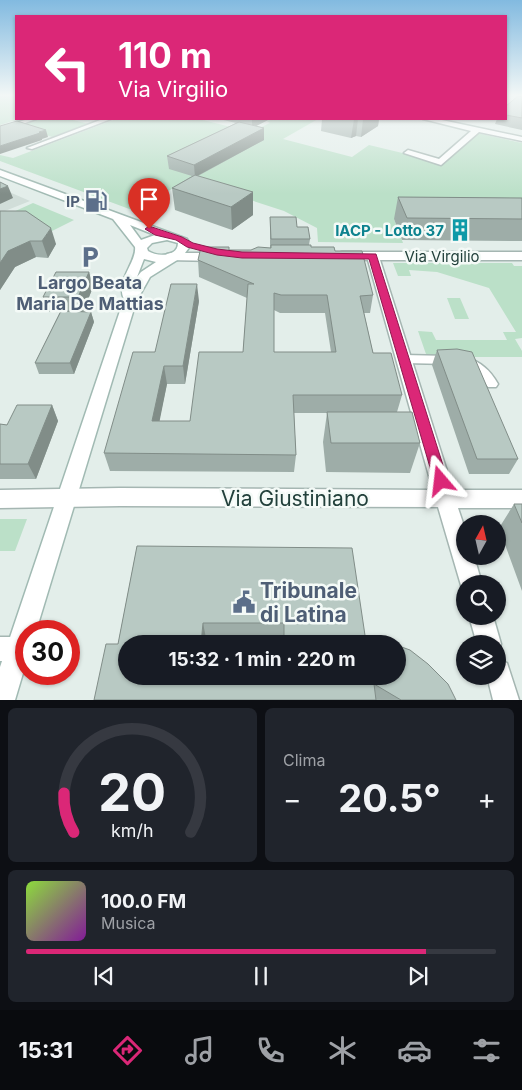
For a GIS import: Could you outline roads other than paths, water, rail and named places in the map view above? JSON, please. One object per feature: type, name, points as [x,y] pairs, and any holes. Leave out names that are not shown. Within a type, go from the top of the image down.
[{"type":"street","points":[[471,129],[522,139]]},
{"type":"street","points":[[408,153],[441,162],[477,130]]},
{"type":"street","points":[[0,173],[168,236],[228,255],[157,259],[142,250],[118,218]]},
{"type":"street","points":[[129,302],[128,290],[136,260],[148,240],[168,236]]},
{"type":"street","points":[[2,700],[9,649],[67,497],[129,302],[145,275],[170,257],[177,255],[184,248],[183,241]]},
{"type":"street","name":"Via Virgilio","points":[[329,256],[522,256]]},
{"type":"street","points":[[373,256],[468,575]]},
{"type":"street","name":"Via Giustiniano","points":[[0,499],[67,497],[522,499]]},
{"type":"street","points":[[502,685],[506,700]]},
{"type":"lane","points":[[30,148],[82,129]]},
{"type":"lane","points":[[404,360],[463,360],[474,364],[485,372],[492,384]]},
{"type":"place","name":"IP","points":[[96,201]]},
{"type":"place","name":"IACP - Lotto 37","points":[[460,230]]},
{"type":"place","name":"Largo Beata Maria De Mattias","points":[[90,257]]},
{"type":"place","name":"Tribunale di Latina","points":[[244,602]]}]
